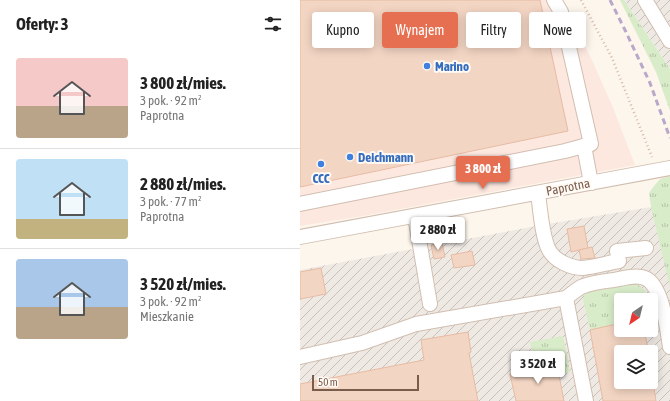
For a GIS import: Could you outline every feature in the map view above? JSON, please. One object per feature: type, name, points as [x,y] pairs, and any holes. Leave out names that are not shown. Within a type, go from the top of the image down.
[{"type":"street","points":[[300,204],[591,144],[560,12],[554,0]]},
{"type":"street","points":[[645,0],[670,41]]},
{"type":"street","points":[[584,146],[591,183]]},
{"type":"street","name":"Paprotna","points":[[300,237],[664,170]]},
{"type":"street","points":[[538,193],[545,237],[550,251],[561,262],[574,267],[583,268],[619,261],[617,252],[646,248]]},
{"type":"street","points":[[415,216],[430,304]]},
{"type":"street","points":[[300,357],[362,343],[416,324],[566,298],[581,287],[625,277],[638,277],[646,279],[657,290],[660,296],[670,347]]},
{"type":"street","points":[[566,298],[586,401]]},
{"type":"path","points":[[581,0],[612,58],[664,170]]},
{"type":"shaded area","name":"Marino","points":[[300,0],[561,0],[567,12],[529,12],[529,48],[586,48],[612,105],[635,165],[363,216],[300,226]]},
{"type":"shaded area","points":[[624,0],[670,0],[670,69]]},
{"type":"shaded area","points":[[669,204],[670,401],[300,401],[300,270],[542,225]]},
{"type":"green space","points":[[620,0],[624,0],[670,69],[670,111],[656,72]]},
{"type":"green space","points":[[670,176],[670,287],[649,193],[660,179]]},
{"type":"green space","points":[[635,284],[641,286],[646,293],[614,293],[614,325],[590,330],[583,299],[587,292]]},
{"type":"green space","points":[[563,336],[570,372],[559,375],[557,365],[536,369],[530,342]]},
{"type":"building","name":"Marino","points":[[300,0],[540,0],[543,12],[529,12],[529,48],[550,48],[568,131],[300,187]]},
{"type":"building","points":[[584,226],[588,248],[571,252],[567,229]]},
{"type":"building","points":[[442,243],[445,257],[434,259],[431,245]]},
{"type":"building","points":[[592,247],[595,258],[581,259],[579,250]]},
{"type":"building","points":[[472,251],[475,265],[454,268],[451,255]]},
{"type":"building","points":[[321,268],[326,294],[300,299],[300,272]]},
{"type":"building","points":[[614,325],[614,337],[646,337],[647,345],[614,345],[614,389],[654,389],[656,401],[603,401],[590,330]]},
{"type":"building","points":[[468,332],[471,352],[469,353],[478,401],[300,401],[300,384],[424,360],[421,340]]},
{"type":"building","points":[[557,365],[564,401],[516,401],[510,374]]},
{"type":"railway","points":[[610,0],[650,83],[670,138]]},
{"type":"place","name":"Marino","points":[[427,66]]},
{"type":"place","name":"Deichmann","points":[[350,157]]},
{"type":"place","name":"CCC","points":[[321,164]]}]
